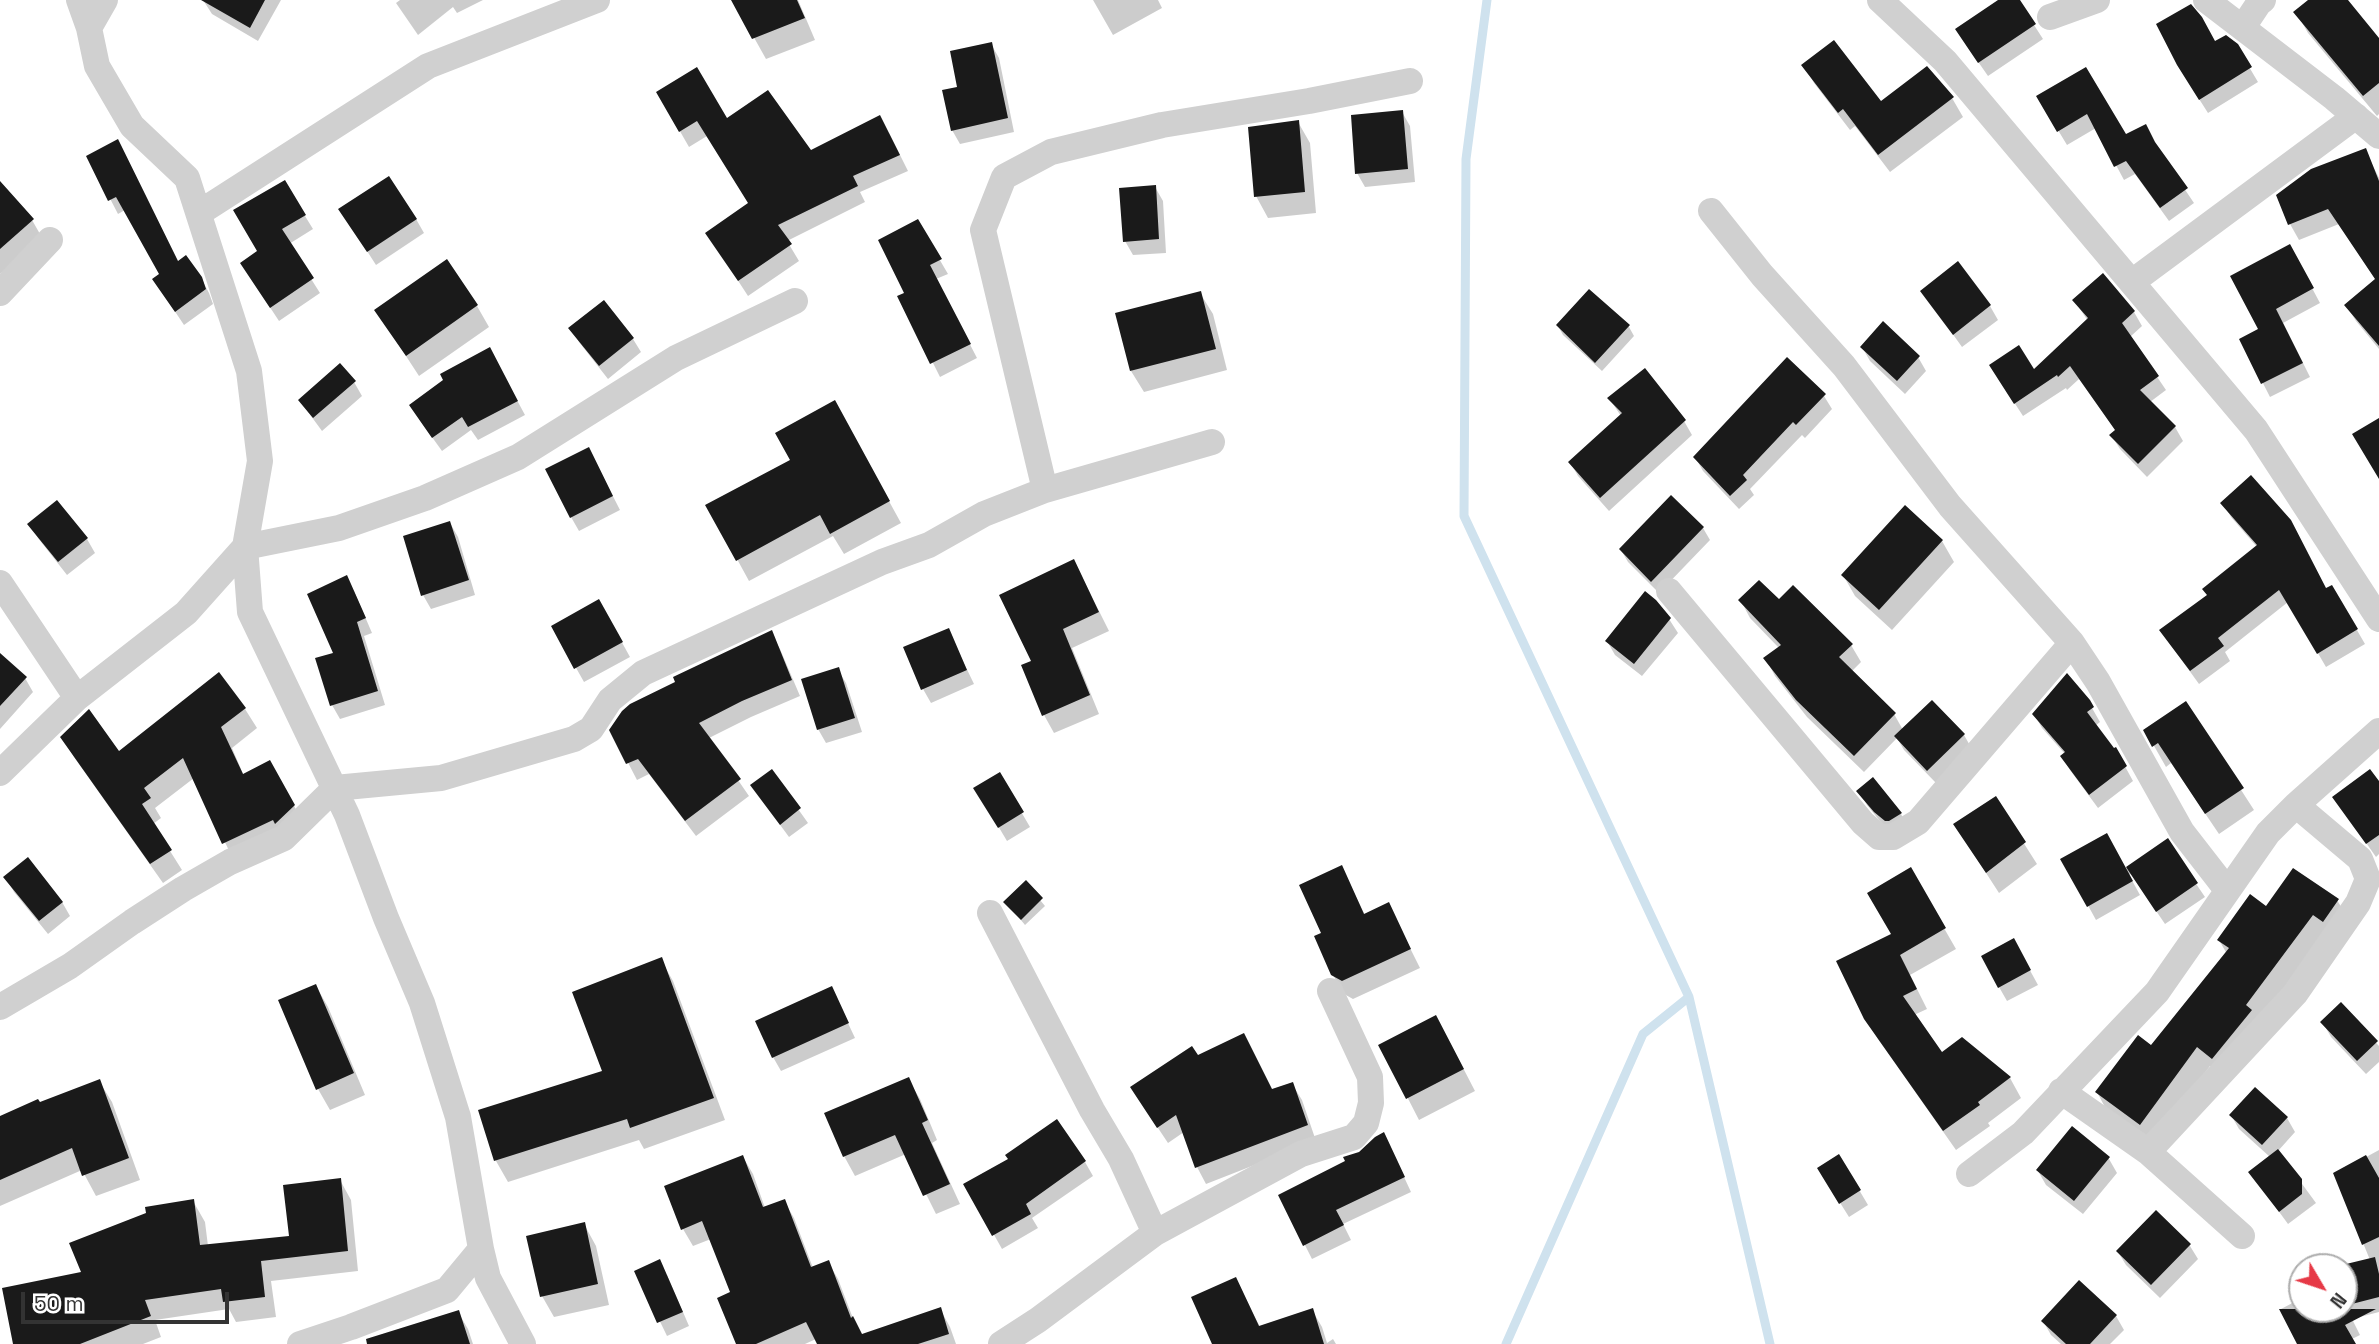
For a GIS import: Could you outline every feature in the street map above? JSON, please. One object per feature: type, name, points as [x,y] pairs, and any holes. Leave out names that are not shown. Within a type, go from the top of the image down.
[{"type":"street","points":[[79,0],[89,28],[97,66],[132,126],[187,178],[199,214],[249,371],[260,461],[245,547],[250,612],[335,788],[422,1003],[458,1117],[488,1278],[523,1344]]},
{"type":"street","points":[[89,28],[105,0]]},
{"type":"street","points":[[199,214],[428,66],[597,0]]},
{"type":"street","points":[[1880,0],[1945,61],[2256,429],[2379,619]]},
{"type":"street","points":[[2050,17],[2096,0]]},
{"type":"street","points":[[2206,0],[2379,136]]},
{"type":"street","points":[[2242,27],[2263,0]]},
{"type":"street","points":[[1045,490],[983,230],[1004,177],[1051,152],[1162,125],[1296,103],[1410,80]]},
{"type":"street","points":[[2132,282],[2356,116]]},
{"type":"street","points":[[1711,211],[1771,285],[1844,366],[1950,506],[2072,643],[2098,682],[2182,832],[2227,890]]},
{"type":"street","points":[[0,293],[50,240]]},
{"type":"street","points":[[0,773],[76,698],[186,612],[245,547],[339,528],[425,499],[507,462],[676,358],[795,301]]},
{"type":"street","points":[[0,1007],[70,966],[183,889],[230,862],[284,838],[335,788],[441,778],[574,739],[591,729],[610,700],[643,673],[882,562],[929,545],[984,514],[1045,490],[1212,442]]},
{"type":"street","points":[[0,583],[76,698]]},
{"type":"street","points":[[1669,591],[1863,823],[1879,838],[1894,837],[1918,822],[2072,643]]},
{"type":"street","points":[[1969,1174],[2023,1133],[2157,992],[2268,833],[2379,731]]},
{"type":"street","points":[[2148,1152],[2295,994],[2358,903],[2368,879],[2360,859],[2296,805]]},
{"type":"street","points":[[989,912],[1092,1110],[1121,1159],[1155,1233]]},
{"type":"street","points":[[1001,1344],[1038,1320],[1155,1233],[1301,1154],[1354,1137],[1366,1123],[1371,1103],[1370,1077],[1331,991]]},
{"type":"street","points":[[2061,1091],[2148,1152],[2242,1237]]},
{"type":"street","points":[[300,1344],[447,1290],[481,1249]]},
{"type":"building","points":[[201,0],[265,0],[250,28]]},
{"type":"building","points":[[731,0],[797,0],[805,18],[752,39]]},
{"type":"building","points":[[1998,0],[2020,0],[2036,24],[1978,63],[1955,29]]},
{"type":"building","points":[[2308,0],[2348,0],[2379,38],[2379,83],[2363,96],[2293,12]]},
{"type":"building","points":[[2191,4],[2202,17],[2215,41],[2226,35],[2238,44],[2252,67],[2199,100],[2156,24]]},
{"type":"building","points":[[1834,40],[1881,101],[1927,66],[1954,97],[1878,155],[1843,109],[1838,113],[1801,65]]},
{"type":"building","points":[[992,42],[1008,118],[951,131],[942,90],[957,87],[950,51]]},
{"type":"building","points":[[697,67],[727,118],[768,90],[811,150],[880,115],[900,155],[853,176],[858,186],[778,225],[792,244],[738,281],[705,233],[748,203],[697,121],[679,132],[656,92]]},
{"type":"building","points":[[2086,67],[2126,134],[2146,124],[2155,142],[2188,188],[2160,208],[2126,161],[2114,167],[2087,114],[2057,132],[2036,96]]},
{"type":"building","points":[[1403,110],[1408,169],[1355,174],[1351,115]]},
{"type":"building","points":[[1299,120],[1305,192],[1254,197],[1248,127]]},
{"type":"building","points":[[118,139],[178,261],[186,255],[202,277],[206,289],[175,312],[152,279],[159,274],[116,197],[108,201],[86,156]]},
{"type":"building","points":[[2366,148],[2379,181],[2379,346],[2344,305],[2375,279],[2328,209],[2288,225],[2276,195],[2311,169]]},
{"type":"building","points":[[389,176],[417,219],[367,252],[338,209]]},
{"type":"building","points":[[285,180],[306,215],[282,229],[314,278],[270,308],[240,263],[257,251],[233,210]]},
{"type":"building","points":[[0,181],[34,219],[0,249]]},
{"type":"building","points":[[1156,185],[1159,239],[1123,242],[1119,188]]},
{"type":"building","points":[[918,219],[942,259],[930,265],[971,344],[930,364],[897,296],[904,293],[878,240]]},
{"type":"building","points":[[2290,244],[2314,288],[2276,309],[2303,363],[2261,384],[2239,339],[2258,329],[2230,276]]},
{"type":"building","points":[[447,259],[478,305],[406,356],[374,310]]},
{"type":"building","points":[[1958,261],[1991,305],[1953,335],[1920,291]]},
{"type":"building","points":[[2103,273],[2135,311],[2122,323],[2159,376],[2140,390],[2176,426],[2138,464],[2109,435],[2115,430],[2070,366],[2058,377],[2057,375],[2014,404],[1989,365],[2019,345],[2034,369],[2088,318],[2072,300]]},
{"type":"building","points":[[1589,289],[1630,325],[1595,363],[1556,325]]},
{"type":"building","points":[[1201,291],[1216,349],[1130,371],[1115,313]]},
{"type":"building","points":[[604,300],[634,338],[599,366],[568,328]]},
{"type":"building","points":[[1883,321],[1920,356],[1897,381],[1860,347]]},
{"type":"building","points":[[490,347],[518,401],[468,427],[462,417],[432,438],[409,405],[443,380],[440,374]]},
{"type":"building","points":[[1787,357],[1826,394],[1796,425],[1793,422],[1743,475],[1747,480],[1730,496],[1693,457]]},
{"type":"building","points":[[340,363],[356,381],[313,418],[298,400]]},
{"type":"building","points":[[1645,368],[1686,420],[1600,498],[1568,462],[1622,413],[1607,398]]},
{"type":"building","points":[[835,400],[890,501],[830,534],[820,515],[736,561],[705,505],[790,460],[775,433]]},
{"type":"building","points":[[2379,418],[2379,479],[2352,434]]},
{"type":"building","points":[[589,447],[613,496],[570,518],[545,469]]},
{"type":"building","points":[[2251,475],[2291,520],[2326,588],[2332,585],[2358,629],[2317,654],[2279,590],[2218,638],[2224,646],[2190,671],[2159,630],[2207,595],[2202,589],[2257,545],[2220,503]]},
{"type":"building","points":[[1671,495],[1704,527],[1651,582],[1619,549]]},
{"type":"building","points":[[57,500],[88,538],[58,562],[27,524]]},
{"type":"building","points":[[1905,505],[1943,540],[1879,610],[1841,575]]},
{"type":"building","points":[[450,521],[469,580],[421,596],[403,536]]},
{"type":"building","points":[[1074,559],[1099,612],[1063,629],[1090,695],[1042,716],[1021,665],[1031,661],[999,595]]},
{"type":"building","points":[[347,575],[366,618],[357,622],[378,691],[330,706],[315,658],[333,653],[307,594]]},
{"type":"building","points":[[1759,580],[1779,599],[1793,585],[1853,644],[1839,657],[1896,713],[1854,756],[1796,700],[1763,658],[1781,645],[1738,600]]},
{"type":"building","points":[[1645,591],[1671,618],[1634,664],[1605,641]]},
{"type":"building","points":[[599,599],[623,642],[574,669],[551,626]]},
{"type":"building","points":[[949,628],[967,670],[921,690],[903,647]]},
{"type":"building","points":[[772,630],[792,680],[699,723],[741,779],[685,821],[638,759],[626,764],[609,730],[630,704],[675,682],[673,677]]},
{"type":"building","points":[[0,653],[27,677],[0,706]]},
{"type":"building","points":[[839,667],[855,718],[817,730],[801,679]]},
{"type":"building","points":[[219,672],[246,708],[221,727],[243,774],[270,760],[295,805],[275,824],[273,820],[222,844],[183,758],[144,788],[151,798],[142,804],[172,850],[150,864],[60,737],[89,709],[119,751]]},
{"type":"building","points":[[2067,673],[2090,700],[2094,707],[2087,712],[2114,748],[2116,747],[2127,766],[2089,795],[2060,756],[2065,752],[2032,714]]},
{"type":"building","points":[[1932,700],[1965,734],[1927,771],[1894,736]]},
{"type":"building","points":[[2186,701],[2244,788],[2205,814],[2158,743],[2152,747],[2143,730]]},
{"type":"building","points":[[772,769],[801,808],[780,825],[750,785]]},
{"type":"building","points":[[2370,769],[2379,781],[2379,835],[2366,844],[2332,797]]},
{"type":"building","points":[[1000,772],[1024,812],[998,828],[973,788]]},
{"type":"building","points":[[1873,777],[1902,813],[1889,821],[1874,812],[1856,791]]},
{"type":"building","points":[[1996,796],[2026,842],[1986,873],[1953,824]]},
{"type":"building","points":[[2107,833],[2133,881],[2087,907],[2060,859]]},
{"type":"building","points":[[2168,838],[2198,883],[2156,912],[2126,867]]},
{"type":"building","points":[[28,857],[63,902],[39,921],[3,877]]},
{"type":"building","points":[[1342,865],[1364,914],[1389,902],[1411,949],[1342,981],[1331,975],[1314,936],[1321,933],[1299,885]]},
{"type":"building","points":[[1911,867],[1946,928],[1900,955],[1917,989],[1903,996],[1942,1052],[1962,1037],[2011,1077],[1978,1102],[1980,1105],[1943,1131],[1864,1019],[1836,961],[1891,934],[1867,893]]},
{"type":"building","points":[[2293,868],[2339,899],[2323,922],[2313,915],[2246,1005],[2252,1010],[2212,1059],[2197,1047],[2140,1125],[2095,1092],[2138,1035],[2151,1045],[2229,948],[2217,940],[2250,894],[2266,906]]},
{"type":"building","points":[[1026,880],[1043,898],[1021,920],[1003,902]]},
{"type":"building","points":[[2014,938],[2031,970],[1998,988],[1981,956]]},
{"type":"building","points":[[662,957],[714,1098],[630,1128],[627,1119],[494,1161],[478,1110],[602,1071],[572,992]]},
{"type":"building","points":[[316,984],[354,1073],[316,1090],[278,1000]]},
{"type":"building","points":[[832,986],[849,1023],[772,1058],[755,1021]]},
{"type":"building","points":[[2341,1002],[2378,1041],[2357,1061],[2320,1022]]},
{"type":"building","points":[[1436,1015],[1464,1069],[1406,1099],[1378,1045]]},
{"type":"building","points":[[1244,1033],[1272,1089],[1293,1082],[1308,1125],[1195,1168],[1176,1115],[1157,1128],[1130,1087],[1192,1046],[1198,1055]]},
{"type":"building","points":[[909,1077],[928,1120],[922,1123],[950,1184],[923,1196],[895,1135],[843,1157],[824,1113]]},
{"type":"building","points":[[100,1079],[129,1158],[82,1176],[72,1148],[0,1180],[0,1116],[38,1099],[40,1102]]},
{"type":"building","points":[[2255,1087],[2288,1117],[2262,1145],[2229,1115]]},
{"type":"building","points":[[1057,1119],[1086,1161],[1026,1204],[1031,1214],[992,1236],[963,1184],[1008,1159],[1005,1155]]},
{"type":"building","points":[[2072,1126],[2110,1157],[2074,1201],[2036,1170]]},
{"type":"building","points":[[1384,1132],[1405,1177],[1336,1210],[1344,1225],[1303,1246],[1278,1195],[1345,1161],[1343,1157],[1359,1152]]},
{"type":"building","points":[[2278,1149],[2302,1179],[2302,1194],[2279,1212],[2248,1172]]},
{"type":"building","points":[[1839,1154],[1861,1190],[1839,1204],[1817,1168]]},
{"type":"building","points":[[743,1155],[763,1207],[785,1199],[811,1267],[829,1260],[851,1318],[853,1316],[862,1334],[941,1307],[949,1334],[918,1344],[817,1344],[806,1322],[756,1344],[736,1344],[717,1298],[730,1292],[702,1221],[681,1230],[664,1186]]},
{"type":"building","points":[[2366,1155],[2379,1178],[2379,1237],[2362,1245],[2333,1173]]},
{"type":"building","points":[[341,1178],[348,1251],[261,1261],[265,1297],[223,1302],[221,1289],[145,1300],[151,1316],[80,1344],[13,1344],[2,1288],[81,1272],[69,1243],[146,1213],[145,1207],[194,1199],[200,1245],[289,1236],[283,1185]]},
{"type":"building","points":[[2156,1210],[2191,1244],[2151,1285],[2116,1251]]},
{"type":"building","points":[[585,1222],[598,1284],[540,1297],[526,1236]]},
{"type":"building","points":[[2375,1257],[2379,1274],[2379,1297],[2358,1302],[2358,1261]]},
{"type":"building","points":[[660,1259],[683,1312],[657,1323],[634,1271]]},
{"type":"building","points":[[1236,1277],[1259,1326],[1313,1308],[1324,1344],[1212,1344],[1191,1297]]},
{"type":"building","points":[[2079,1280],[2117,1315],[2090,1344],[2066,1344],[2041,1321]]},
{"type":"building","points":[[2279,1309],[2288,1309],[2288,1323],[2349,1323],[2345,1325],[2356,1344],[2297,1344]]},
{"type":"building","points":[[2358,1309],[2376,1309],[2358,1318]]},
{"type":"building","points":[[459,1310],[470,1344],[367,1344],[366,1339]]},
{"type":"waterway","points":[[1487,0],[1466,159],[1464,516],[1689,997],[1770,1344]]},
{"type":"waterway","points":[[1506,1344],[1643,1034],[1689,997]]}]
